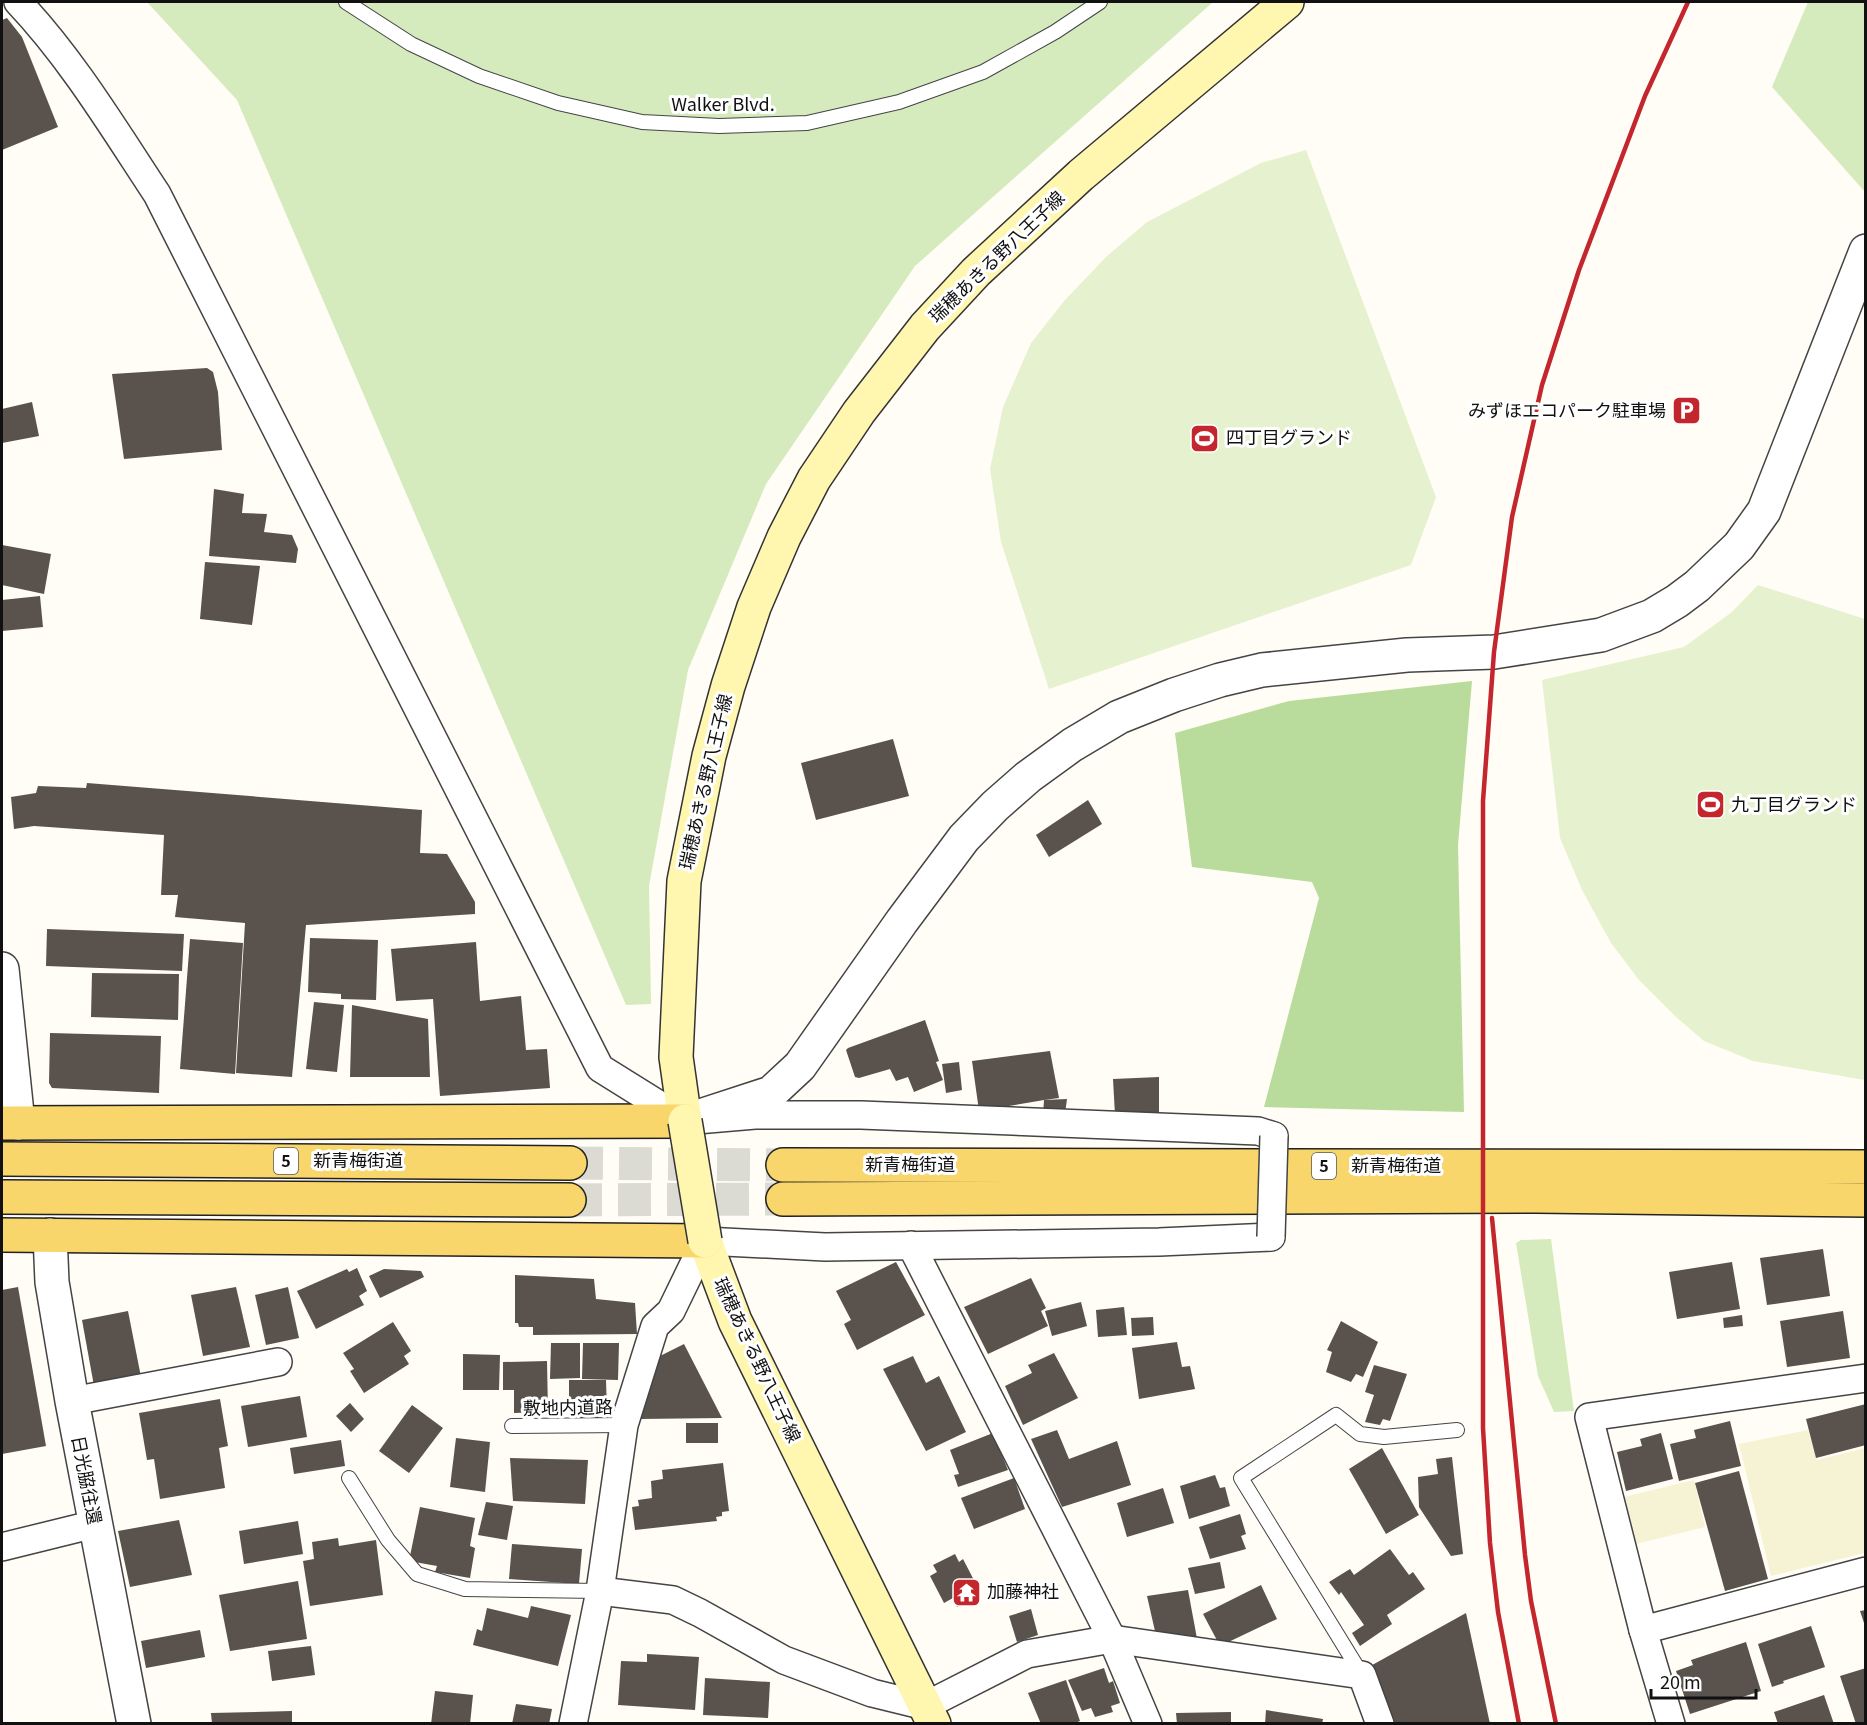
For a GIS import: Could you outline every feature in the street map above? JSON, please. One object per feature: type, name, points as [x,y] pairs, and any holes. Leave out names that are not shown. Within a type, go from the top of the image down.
[{"type":"main road","name":"瑞穂あきる野八王子線","points":[[930,1715],[735,1321],[705,1241],[676,1058],[684,881],[709,756],[728,686],[754,607],[784,537],[814,479],[859,412],[925,327],[976,272],[1081,175],[1287,2]]},
{"type":"main road","points":[[10,1123],[685,1121]]},
{"type":"main road","name":"新青梅街道","points":[[2,1159],[570,1163]]},
{"type":"main road","name":"新青梅街道","points":[[783,1165],[1866,1167]]},
{"type":"main road","name":"新青梅街道","points":[[783,1198],[1536,1196],[1866,1200]]},
{"type":"main road","name":"新青梅街道","points":[[2,1197],[569,1200]]},
{"type":"main road","points":[[2,1234],[705,1241]]},
{"type":"street","points":[[18,2],[40,25],[95,101],[157,194],[600,1068],[685,1121],[755,1115],[861,1115],[1258,1131],[1274,1136],[1271,1237],[1159,1242],[825,1247],[705,1241],[671,1311],[655,1326],[624,1425],[600,1591],[573,1724]]},
{"type":"street","points":[[685,1121],[771,1093],[800,1066],[902,921],[964,838],[1028,777],[1072,745],[1119,717],[1174,695],[1262,670],[1407,655],[1494,652],[1602,635],[1652,616],[1677,601],[1697,586],[1739,546],[1764,511],[1866,251]]},
{"type":"street","points":[[2,969],[10,1123]]},
{"type":"street","name":"日光脇往還","points":[[50,1235],[51,1282],[94,1524],[134,1724]]},
{"type":"street","points":[[911,1245],[1112,1639],[1148,1724]]},
{"type":"street","points":[[72,1401],[278,1362]]},
{"type":"street","points":[[1671,1724],[1643,1630],[1589,1417],[1866,1378]]},
{"type":"street","points":[[2,1547],[94,1524]]},
{"type":"street","points":[[1643,1630],[1866,1571]]},
{"type":"street","points":[[600,1591],[673,1600],[783,1660],[930,1715],[1027,1654],[1112,1639],[1362,1675],[1380,1724]]},
{"type":"lane","name":"Walker Blvd.","points":[[346,2],[411,44],[479,76],[558,103],[642,122],[719,126],[807,123],[899,102],[983,72],[1055,32],[1100,2]]},
{"type":"lane","points":[[1362,1675],[1241,1478],[1336,1415],[1360,1434],[1384,1437],[1457,1430]]},
{"type":"lane","name":"敷地内道路","points":[[512,1426],[624,1425]]},
{"type":"lane","points":[[349,1478],[388,1540],[417,1574],[465,1589],[600,1591]]},
{"type":"shaded area","points":[[1808,1430],[1817,1460],[1865,1448],[1865,1553],[1771,1576],[1739,1444]]},
{"type":"shaded area","points":[[1694,1480],[1705,1527],[1636,1544],[1624,1497]]},
{"type":"green space","points":[[147,2],[1213,2],[915,266],[766,484],[688,670],[649,886],[651,1004],[626,1005],[237,100]]},
{"type":"green space","points":[[1808,2],[1865,2],[1865,192],[1772,87]]},
{"type":"green space","name":"四丁目グランド","points":[[1306,150],[1436,497],[1411,565],[1049,689],[1001,542],[990,469],[1003,407],[1031,343],[1065,300],[1107,256],[1147,222],[1261,163]]},
{"type":"green space","name":"九丁目グランド","points":[[1758,585],[1865,619],[1865,1080],[1753,1061],[1704,1041],[1639,980],[1611,943],[1582,890],[1560,838],[1542,680],[1684,647],[1732,612]]},
{"type":"green space","points":[[1472,681],[1458,845],[1464,1112],[1264,1107],[1319,898],[1312,882],[1192,867],[1175,733],[1289,701]]},
{"type":"green space","points":[[1551,1239],[1574,1411],[1554,1412],[1538,1376],[1516,1243],[1521,1240]]},
{"type":"building","points":[[7,18],[22,37],[58,127],[2,150],[2,20]]},
{"type":"building","points":[[207,368],[213,372],[218,392],[222,450],[124,459],[112,374]]},
{"type":"building","points":[[32,402],[39,436],[2,443],[2,409]]},
{"type":"building","points":[[214,489],[244,494],[242,513],[267,514],[264,532],[292,535],[298,549],[296,563],[209,556]]},
{"type":"building","points":[[2,545],[51,554],[44,594],[2,585]]},
{"type":"building","points":[[205,562],[260,566],[252,625],[200,619]]},
{"type":"building","points":[[40,596],[43,627],[2,631],[2,600]]},
{"type":"building","points":[[893,739],[909,796],[816,820],[801,763]]},
{"type":"building","points":[[87,783],[422,810],[420,853],[447,854],[475,902],[475,914],[306,925],[292,1077],[236,1073],[245,923],[175,917],[178,895],[161,895],[164,835],[34,826],[14,829],[11,797],[36,793],[38,786],[86,788]]},
{"type":"building","points":[[1088,800],[1102,824],[1049,857],[1036,835]]},
{"type":"building","points":[[47,929],[184,934],[182,971],[46,966]]},
{"type":"building","points":[[310,938],[378,940],[376,1000],[341,999],[341,994],[308,992]]},
{"type":"building","points":[[190,939],[243,943],[235,1074],[180,1069]]},
{"type":"building","points":[[476,942],[480,1001],[521,996],[526,1050],[547,1049],[550,1088],[440,1096],[433,999],[396,1001],[391,949]]},
{"type":"building","points":[[92,973],[179,974],[178,1020],[91,1017]]},
{"type":"building","points":[[314,1002],[344,1005],[337,1072],[306,1069]]},
{"type":"building","points":[[352,1005],[428,1019],[430,1077],[350,1077]]},
{"type":"building","points":[[925,1020],[943,1080],[914,1092],[908,1077],[896,1081],[890,1069],[859,1078],[855,1077],[846,1050],[848,1048]]},
{"type":"building","points":[[50,1033],[161,1036],[159,1093],[52,1088],[49,1083]]},
{"type":"building","points":[[1050,1051],[1059,1098],[979,1111],[972,1061]]},
{"type":"building","points":[[959,1062],[962,1090],[946,1093],[942,1064]]},
{"type":"building","points":[[1159,1077],[1159,1115],[1115,1115],[1113,1079]]},
{"type":"building","points":[[1067,1099],[1065,1114],[1043,1115],[1044,1100]]},
{"type":"building","points":[[1823,1249],[1830,1296],[1767,1305],[1760,1258]]},
{"type":"building","points":[[896,1262],[925,1315],[857,1350],[844,1324],[851,1320],[836,1291]]},
{"type":"building","points":[[1732,1262],[1740,1309],[1677,1319],[1669,1272]]},
{"type":"building","points":[[357,1268],[367,1291],[359,1296],[364,1305],[316,1329],[297,1291],[347,1269],[349,1272]]},
{"type":"building","points":[[384,1269],[421,1271],[424,1277],[380,1298],[369,1276]]},
{"type":"building","points":[[515,1275],[594,1279],[596,1299],[635,1303],[637,1334],[533,1335],[533,1327],[519,1327],[518,1323],[515,1323]]},
{"type":"building","points":[[1031,1278],[1046,1308],[1041,1311],[1048,1326],[988,1354],[964,1307]]},
{"type":"building","points":[[18,1287],[46,1446],[2,1454],[2,1290]]},
{"type":"building","points":[[236,1287],[250,1347],[203,1356],[191,1295]]},
{"type":"building","points":[[288,1287],[299,1338],[266,1345],[255,1295]]},
{"type":"building","points":[[1081,1302],[1087,1326],[1052,1336],[1045,1311]]},
{"type":"building","points":[[1124,1307],[1127,1335],[1098,1337],[1096,1310]]},
{"type":"building","points":[[128,1311],[141,1377],[94,1386],[82,1320]]},
{"type":"building","points":[[1843,1311],[1850,1358],[1787,1367],[1780,1321]]},
{"type":"building","points":[[1742,1315],[1743,1326],[1724,1328],[1723,1318]]},
{"type":"building","points":[[1153,1317],[1154,1335],[1132,1336],[1131,1318]]},
{"type":"building","points":[[1341,1321],[1378,1342],[1363,1377],[1356,1374],[1351,1382],[1326,1372],[1332,1352],[1327,1350]]},
{"type":"building","points":[[393,1322],[411,1351],[404,1356],[409,1364],[364,1393],[350,1371],[354,1369],[343,1353]]},
{"type":"building","points":[[1177,1342],[1182,1367],[1190,1366],[1195,1389],[1139,1399],[1132,1348]]},
{"type":"building","points":[[551,1343],[580,1343],[580,1378],[550,1379]]},
{"type":"building","points":[[583,1343],[619,1343],[618,1380],[582,1379]]},
{"type":"building","points":[[684,1344],[722,1418],[639,1419],[654,1359]]},
{"type":"building","points":[[1054,1353],[1078,1398],[1023,1425],[1005,1386],[1032,1373],[1028,1365]]},
{"type":"building","points":[[463,1354],[500,1355],[499,1390],[463,1390]]},
{"type":"building","points":[[913,1356],[926,1383],[939,1376],[966,1432],[926,1451],[883,1369]]},
{"type":"building","points":[[547,1361],[548,1412],[514,1413],[514,1390],[503,1390],[503,1362]]},
{"type":"building","points":[[1374,1365],[1407,1374],[1390,1421],[1383,1419],[1380,1425],[1365,1422],[1374,1395],[1365,1392]]},
{"type":"building","points":[[569,1380],[606,1380],[607,1411],[598,1411],[598,1419],[569,1419]]},
{"type":"building","points":[[300,1396],[307,1437],[248,1447],[241,1406]]},
{"type":"building","points":[[220,1399],[228,1446],[219,1448],[225,1488],[160,1499],[154,1459],[147,1460],[139,1413]]},
{"type":"building","points":[[350,1403],[364,1419],[351,1432],[336,1416]]},
{"type":"building","points":[[1866,1404],[1866,1445],[1816,1458],[1806,1419]]},
{"type":"building","points":[[412,1405],[443,1428],[409,1473],[379,1451]]},
{"type":"building","points":[[1730,1421],[1741,1466],[1679,1481],[1670,1444],[1696,1438],[1694,1430]]},
{"type":"building","points":[[686,1423],[718,1423],[718,1443],[686,1443]]},
{"type":"building","points":[[1057,1430],[1069,1459],[1117,1441],[1131,1485],[1062,1507],[1031,1439]]},
{"type":"building","points":[[993,1433],[1008,1470],[958,1487],[954,1475],[959,1474],[950,1450]]},
{"type":"building","points":[[1661,1433],[1673,1479],[1626,1491],[1617,1452],[1642,1446],[1640,1439]]},
{"type":"building","points":[[456,1438],[490,1442],[485,1492],[450,1487]]},
{"type":"building","points":[[341,1440],[345,1466],[294,1474],[290,1448]]},
{"type":"building","points":[[1382,1448],[1419,1515],[1386,1534],[1349,1469]]},
{"type":"building","points":[[1452,1457],[1463,1554],[1451,1556],[1419,1507],[1418,1477],[1438,1474],[1436,1459]]},
{"type":"building","points":[[510,1458],[588,1460],[585,1504],[513,1501]]},
{"type":"building","points":[[723,1463],[729,1511],[722,1512],[722,1516],[716,1517],[717,1521],[635,1530],[632,1507],[639,1506],[638,1500],[652,1498],[651,1481],[663,1479],[662,1470]]},
{"type":"building","points":[[1739,1471],[1768,1579],[1725,1591],[1695,1483]]},
{"type":"building","points":[[1215,1475],[1220,1488],[1225,1487],[1230,1506],[1189,1519],[1180,1486]]},
{"type":"building","points":[[1014,1478],[1025,1509],[974,1529],[961,1498]]},
{"type":"building","points":[[1163,1488],[1174,1523],[1127,1537],[1117,1503]]},
{"type":"building","points":[[486,1502],[513,1506],[507,1540],[478,1535]]},
{"type":"building","points":[[420,1507],[475,1518],[470,1546],[475,1548],[470,1578],[435,1572],[437,1566],[409,1561]]},
{"type":"building","points":[[1240,1514],[1246,1534],[1241,1536],[1246,1549],[1210,1559],[1199,1527]]},
{"type":"building","points":[[179,1520],[192,1575],[130,1587],[118,1531]]},
{"type":"building","points":[[298,1521],[303,1554],[244,1564],[239,1531]]},
{"type":"building","points":[[338,1538],[339,1546],[376,1540],[383,1595],[310,1606],[303,1561],[314,1559],[312,1542]]},
{"type":"building","points":[[512,1544],[582,1549],[579,1584],[509,1579]]},
{"type":"building","points":[[1390,1549],[1409,1575],[1413,1572],[1425,1589],[1387,1615],[1392,1624],[1360,1646],[1352,1633],[1364,1625],[1341,1592],[1339,1595],[1329,1582],[1350,1569],[1354,1575]]},
{"type":"building","points":[[955,1554],[959,1562],[963,1559],[977,1586],[970,1590],[974,1599],[957,1607],[953,1598],[944,1603],[930,1576],[937,1572],[933,1565]]},
{"type":"building","points":[[1220,1562],[1225,1588],[1195,1594],[1188,1568]]},
{"type":"building","points":[[298,1581],[307,1639],[230,1651],[219,1595]]},
{"type":"building","points":[[1261,1585],[1277,1619],[1220,1646],[1203,1614]]},
{"type":"building","points":[[1188,1590],[1198,1644],[1157,1640],[1147,1596]]},
{"type":"building","points":[[531,1606],[571,1615],[558,1666],[473,1645],[477,1629],[482,1631],[487,1608],[528,1618]]},
{"type":"building","points":[[1031,1609],[1038,1635],[1017,1642],[1009,1616]]},
{"type":"building","points":[[1866,1610],[1866,1626],[1865,1626],[1860,1611]]},
{"type":"building","points":[[1466,1613],[1490,1724],[1387,1724],[1365,1669]]},
{"type":"building","points":[[1811,1626],[1825,1667],[1772,1687],[1758,1644]]},
{"type":"building","points":[[200,1630],[205,1657],[146,1668],[141,1641]]},
{"type":"building","points":[[1746,1642],[1761,1691],[1690,1714],[1676,1671],[1693,1665],[1691,1660]]},
{"type":"building","points":[[311,1646],[315,1675],[272,1681],[268,1651]]},
{"type":"building","points":[[647,1654],[699,1657],[695,1710],[618,1705],[621,1661],[647,1662]]},
{"type":"building","points":[[1104,1668],[1109,1683],[1113,1681],[1120,1703],[1111,1706],[1113,1712],[1095,1717],[1091,1708],[1082,1711],[1068,1680]]},
{"type":"building","points":[[1866,1668],[1866,1724],[1856,1724],[1840,1676]]},
{"type":"building","points":[[705,1678],[770,1682],[768,1718],[703,1715]]},
{"type":"building","points":[[1066,1680],[1080,1721],[1073,1724],[1041,1724],[1028,1693]]},
{"type":"building","points":[[435,1691],[473,1695],[470,1724],[431,1724]]},
{"type":"building","points":[[1824,1695],[1834,1724],[1778,1724],[1774,1712]]},
{"type":"building","points":[[516,1704],[552,1709],[549,1724],[512,1724]]},
{"type":"building","points":[[1266,1710],[1323,1719],[1322,1724],[1265,1724]]},
{"type":"building","points":[[292,1711],[292,1724],[212,1724],[211,1713]]},
{"type":"building","points":[[1231,1712],[1231,1724],[1177,1724],[1176,1713]]},
{"type":"tunnel","points":[[570,1163],[783,1165]]},
{"type":"tunnel","points":[[569,1200],[783,1199]]},
{"type":"railway","points":[[1519,1724],[1498,1612],[1490,1543],[1483,1428],[1483,801],[1494,652],[1512,517],[1542,385],[1579,270],[1645,96],[1688,2]]},
{"type":"railway","points":[[1492,1218],[1525,1555],[1531,1601],[1556,1724]]},
{"type":"place","name":"みずほエコパーク駐車場","points":[[1687,411]]},
{"type":"place","name":"四丁目グランド","points":[[1205,438]]},
{"type":"place","name":"九丁目グランド","points":[[1710,805]]},
{"type":"place","name":"加藤神社","points":[[966,1592]]}]
